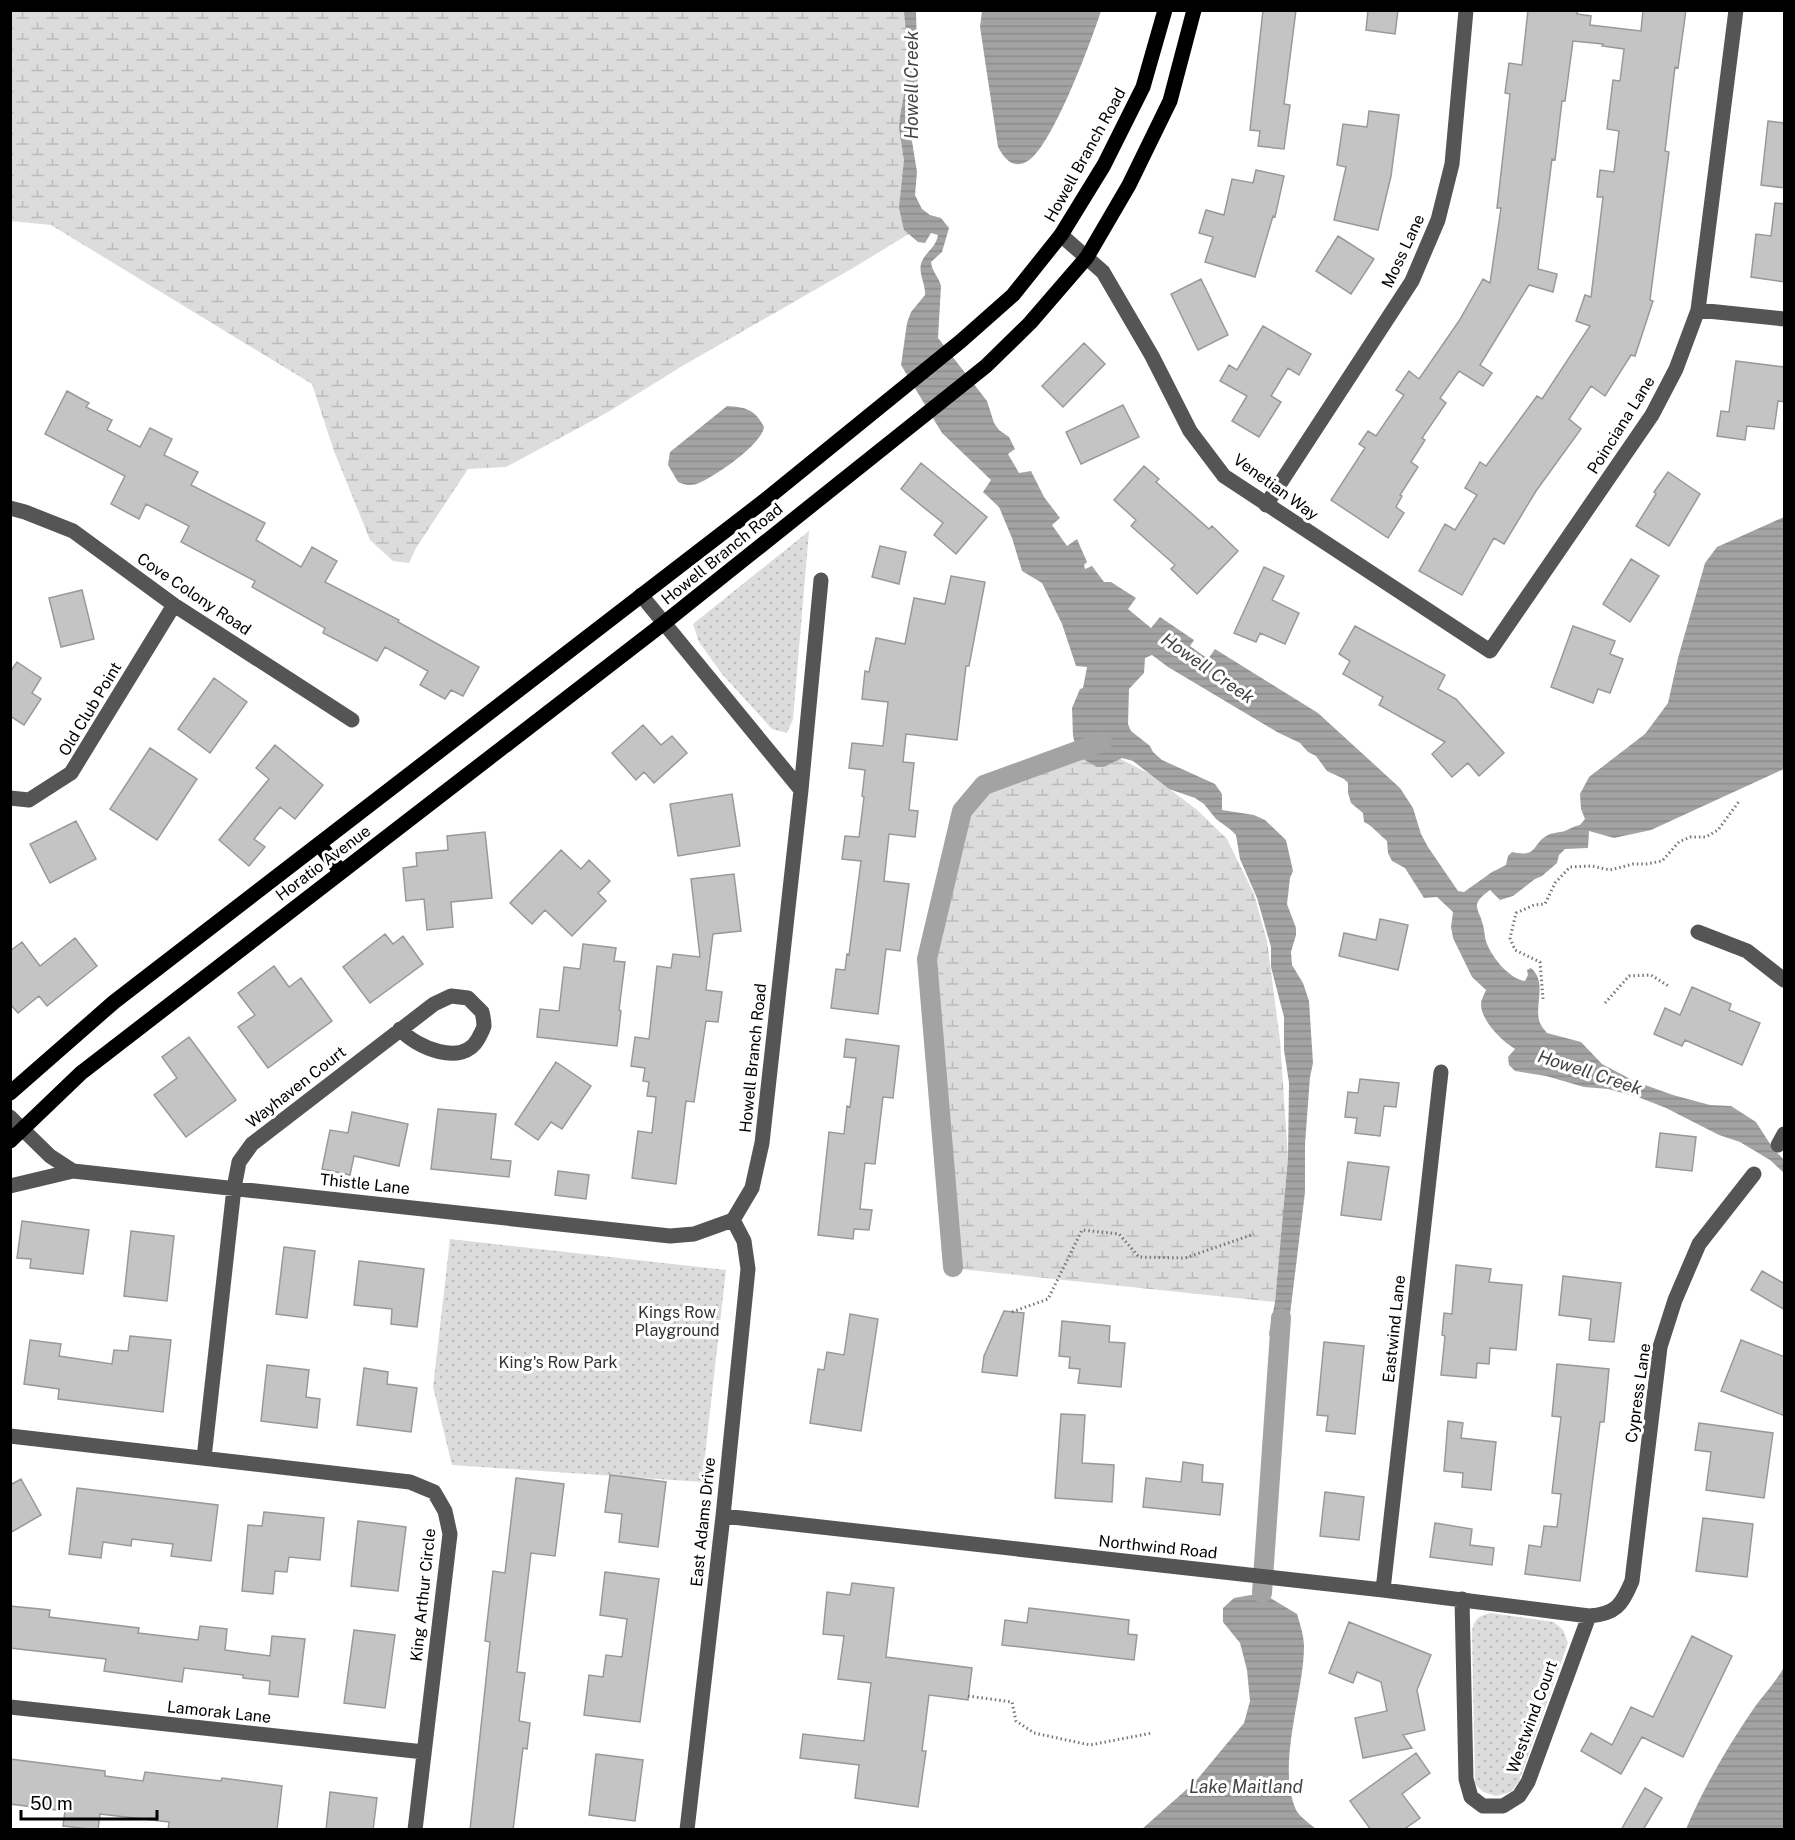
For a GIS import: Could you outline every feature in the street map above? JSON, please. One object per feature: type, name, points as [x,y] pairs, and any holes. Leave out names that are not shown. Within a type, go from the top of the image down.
[{"type":"main road","name":"Howell Branch Road","points":[[641,595],[903,390],[962,342],[1013,295],[1061,235],[1104,165],[1143,87],[1165,10]]},
{"type":"main road","name":"Howell Branch Road","points":[[664,623],[986,366],[1030,323],[1086,257],[1129,185],[1170,101],[1194,10]]},
{"type":"main road","name":"Horatio Avenue","points":[[10,1093],[114,1002],[641,595]]},
{"type":"main road","name":"Horatio Avenue","points":[[16,1135],[90,1066],[664,623]]},
{"type":"main road","points":[[319,844],[341,872]]},
{"type":"street","name":"Moss Lane","points":[[1266,505],[1412,281],[1438,220],[1452,164],[1466,10]]},
{"type":"street","name":"Poinciana Lane","points":[[1490,651],[1652,414],[1676,369],[1698,310],[1736,10]]},
{"type":"street","name":"Venetian Way","points":[[1061,235],[1103,272],[1152,356],[1190,431],[1224,476],[1490,651]]},
{"type":"street","points":[[1698,310],[1785,319]]},
{"type":"street","name":"Cove Colony Road","points":[[10,508],[74,531],[174,604],[352,720]]},
{"type":"street","points":[[801,790],[821,580]]},
{"type":"street","points":[[641,595],[664,623]]},
{"type":"street","name":"Old Club Point","points":[[10,798],[29,800],[71,773],[174,604]]},
{"type":"street","name":"Howell Branch Road","points":[[664,623],[801,790],[762,1143],[752,1188],[734,1220]]},
{"type":"street","points":[[1698,932],[1747,951],[1785,980]]},
{"type":"street","name":"Wayhaven Court","points":[[234,1188],[239,1162],[252,1144],[400,1029],[434,1004],[451,996],[468,998],[482,1011],[484,1027],[475,1044],[459,1053],[434,1051],[412,1041],[400,1029]]},
{"type":"street","name":"Eastwind Lane","points":[[1383,1590],[1441,1072]]},
{"type":"street","name":"Thistle Lane","points":[[10,1117],[16,1135],[73,1171],[670,1236],[694,1234],[734,1220]]},
{"type":"street","points":[[10,1186],[73,1171]]},
{"type":"street","name":"Cypress Lane","points":[[1589,1616],[1606,1614],[1623,1603],[1632,1581],[1660,1347],[1675,1300],[1699,1244],[1754,1174]]},
{"type":"street","points":[[204,1458],[234,1188]]},
{"type":"street","name":"East Adams Drive","points":[[687,1830],[723,1516],[748,1269],[744,1241],[734,1220]]},
{"type":"street","name":"King Arthur Circle","points":[[10,1436],[410,1482],[434,1492],[445,1511],[450,1534],[415,1830]]},
{"type":"street","name":"Northwind Road","points":[[723,1516],[1462,1599],[1589,1616]]},
{"type":"street","name":"Westwind Court","points":[[1462,1599],[1466,1779],[1471,1797],[1483,1806],[1503,1806],[1519,1796],[1528,1782],[1589,1616]]},
{"type":"street","name":"Lamorak Lane","points":[[10,1707],[424,1752]]},
{"type":"path","points":[[1543,999],[1540,962],[1515,950],[1510,938],[1516,913],[1534,905],[1545,904],[1555,883],[1570,867],[1592,866],[1610,870],[1633,864],[1662,861],[1679,842],[1690,837],[1706,837],[1718,830],[1740,800]]},
{"type":"path","points":[[1605,1003],[1629,976],[1651,975],[1670,987]]},
{"type":"path","points":[[1012,1312],[1048,1299],[1082,1230],[1119,1234],[1139,1257],[1185,1258],[1254,1234]]},
{"type":"path","points":[[968,1696],[1012,1702],[1016,1721],[1034,1733],[1090,1745],[1152,1732]]},
{"type":"green space","points":[[10,11],[909,11],[913,79],[907,190],[925,224],[608,412],[506,467],[468,469],[416,548],[409,563],[393,561],[370,540],[334,451],[312,384],[51,225],[11,221]]},
{"type":"green space","points":[[809,531],[793,719],[787,733],[772,729],[722,674],[699,642],[693,624]]},
{"type":"green space","points":[[1105,751],[1148,773],[1196,809],[1227,839],[1254,894],[1267,941],[1280,1040],[1288,1158],[1275,1302],[950,1268],[927,961],[965,802]]},
{"type":"green space","name":"King's Row Park","points":[[450,1239],[726,1270],[702,1482],[452,1465],[433,1387]]},
{"type":"green space","points":[[1490,1613],[1554,1622],[1563,1630],[1568,1643],[1519,1781],[1511,1792],[1496,1796],[1483,1792],[1475,1784],[1472,1631],[1477,1619]]},
{"type":"water","name":"Howell Creek","points":[[916,10],[919,76],[912,98],[911,135],[917,172],[915,195],[922,209],[930,215],[941,218],[949,228],[942,252],[931,262],[941,286],[938,338],[987,401],[994,423],[999,430],[1009,437],[1015,449],[1008,454],[1019,473],[1031,471],[1044,497],[1060,518],[1052,525],[1067,546],[1077,539],[1087,562],[1084,565],[1085,569],[1092,566],[1104,582],[1111,582],[1136,598],[1128,609],[1151,628],[1160,617],[1194,640],[1190,646],[1208,659],[1215,649],[1318,713],[1400,788],[1413,808],[1421,834],[1428,847],[1458,891],[1464,892],[1506,865],[1508,856],[1512,852],[1531,852],[1548,835],[1580,825],[1585,819],[1581,809],[1580,794],[1589,777],[1645,734],[1668,703],[1678,658],[1705,563],[1717,547],[1784,517],[1784,769],[1651,830],[1614,838],[1589,831],[1588,848],[1565,849],[1559,855],[1557,863],[1513,896],[1500,900],[1490,890],[1482,896],[1477,906],[1486,942],[1498,962],[1508,972],[1525,981],[1528,975],[1527,970],[1531,968],[1536,974],[1540,986],[1539,1020],[1547,1033],[1581,1042],[1602,1064],[1634,1081],[1710,1105],[1731,1106],[1756,1122],[1772,1147],[1784,1160],[1784,1173],[1770,1160],[1740,1142],[1719,1135],[1666,1108],[1638,1097],[1515,1071],[1509,1065],[1508,1057],[1515,1049],[1499,1036],[1484,1017],[1481,1004],[1486,990],[1472,977],[1453,938],[1451,927],[1453,912],[1437,897],[1424,898],[1405,868],[1392,861],[1388,853],[1387,841],[1364,822],[1363,813],[1351,803],[1348,783],[1327,771],[1316,756],[1308,752],[1300,743],[1277,732],[1168,667],[1152,655],[1145,658],[1144,673],[1129,689],[1128,724],[1131,731],[1150,746],[1162,760],[1215,784],[1222,794],[1222,810],[1254,815],[1265,820],[1286,840],[1293,871],[1287,904],[1296,928],[1291,952],[1292,965],[1303,983],[1309,1001],[1313,1063],[1305,1144],[1305,1192],[1287,1339],[1276,1344],[1272,1342],[1269,1334],[1275,1302],[1288,1158],[1289,1083],[1284,1050],[1284,1017],[1271,967],[1271,947],[1257,898],[1240,859],[1236,835],[1216,819],[1204,804],[1195,798],[1169,789],[1133,761],[1122,758],[1104,767],[1097,767],[1078,756],[1073,736],[1072,708],[1080,689],[1083,688],[1087,667],[1076,666],[1062,624],[1042,583],[1022,571],[999,507],[983,492],[991,480],[942,433],[901,365],[907,323],[911,312],[925,295],[921,274],[922,261],[938,235],[931,233],[925,243],[918,242],[904,230],[899,208],[904,160],[899,128],[909,66],[904,11]]},
{"type":"water","points":[[982,11],[1101,11],[1070,93],[1058,117],[1036,154],[1021,164],[1009,161],[998,147],[980,27]]},
{"type":"water","points":[[727,406],[744,408],[757,416],[764,427],[756,442],[738,458],[708,478],[693,485],[678,482],[668,465],[670,452]]},
{"type":"water","name":"Lake Maitland","points":[[1262,1593],[1297,1614],[1303,1634],[1303,1665],[1292,1729],[1289,1772],[1296,1810],[1316,1829],[1142,1829],[1195,1782],[1244,1723],[1250,1701],[1247,1670],[1240,1643],[1223,1622],[1223,1608],[1234,1598]]},
{"type":"water","points":[[1784,1667],[1784,1829],[1686,1829],[1726,1752]]},
{"type":"building","points":[[1263,10],[1296,10],[1284,104],[1290,105],[1284,149],[1258,146],[1260,131],[1250,130]]},
{"type":"building","points":[[1368,10],[1398,10],[1395,34],[1366,30]]},
{"type":"building","points":[[1528,10],[1578,10],[1577,14],[1591,16],[1590,25],[1641,31],[1643,10],[1686,10],[1678,68],[1675,67],[1665,151],[1669,152],[1650,300],[1653,301],[1635,356],[1631,355],[1605,396],[1591,386],[1569,419],[1581,429],[1536,491],[1504,544],[1494,538],[1462,595],[1419,571],[1445,524],[1455,530],[1477,495],[1465,488],[1480,462],[1486,466],[1537,396],[1542,399],[1590,326],[1576,321],[1585,295],[1591,297],[1603,197],[1597,197],[1600,170],[1614,172],[1619,131],[1607,129],[1613,80],[1620,81],[1624,49],[1573,41],[1565,101],[1562,101],[1555,160],[1552,159],[1538,269],[1557,274],[1553,292],[1529,285],[1480,365],[1492,373],[1483,386],[1459,371],[1440,398],[1446,403],[1422,438],[1425,440],[1411,462],[1418,467],[1400,495],[1402,496],[1396,507],[1404,513],[1388,538],[1331,500],[1365,448],[1359,444],[1368,431],[1376,436],[1404,395],[1396,390],[1409,371],[1419,379],[1459,321],[1483,279],[1490,283],[1501,208],[1497,208],[1510,94],[1505,93],[1509,63],[1522,65]]},
{"type":"building","points":[[1369,111],[1399,115],[1391,176],[1378,230],[1334,220],[1346,167],[1337,165],[1343,124],[1367,127]]},
{"type":"building","points":[[1768,121],[1785,123],[1785,188],[1761,185]]},
{"type":"building","points":[[1256,170],[1284,176],[1275,217],[1273,216],[1255,277],[1205,262],[1213,237],[1199,233],[1206,210],[1224,215],[1232,179],[1253,183]]},
{"type":"building","points":[[1775,203],[1785,204],[1785,282],[1751,277],[1756,234],[1771,236]]},
{"type":"building","points":[[1338,236],[1374,259],[1351,294],[1316,271]]},
{"type":"building","points":[[1201,279],[1228,335],[1198,350],[1171,294]]},
{"type":"building","points":[[1263,326],[1311,354],[1299,375],[1288,368],[1271,396],[1281,402],[1259,437],[1232,421],[1247,396],[1220,381],[1229,365],[1237,370]]},
{"type":"building","points":[[1084,343],[1105,364],[1063,407],[1042,386]]},
{"type":"building","points":[[1736,361],[1785,367],[1785,402],[1778,401],[1774,429],[1747,426],[1745,440],[1717,436],[1721,411],[1729,412]]},
{"type":"building","points":[[67,391],[89,403],[86,407],[112,420],[107,430],[140,447],[150,428],[172,439],[164,455],[198,472],[191,485],[265,523],[256,540],[301,567],[312,547],[337,561],[325,582],[399,620],[398,622],[479,667],[463,696],[451,690],[445,699],[420,685],[428,671],[385,647],[377,661],[323,633],[325,628],[252,587],[255,581],[181,542],[189,526],[146,504],[139,519],[111,504],[125,476],[45,434]]},
{"type":"building","points":[[1123,405],[1139,437],[1081,464],[1066,432]]},
{"type":"building","points":[[921,463],[987,517],[956,554],[934,535],[943,523],[901,489]]},
{"type":"building","points":[[1144,466],[1159,479],[1156,482],[1209,529],[1212,526],[1238,551],[1197,594],[1171,569],[1175,565],[1131,526],[1136,520],[1114,500]]},
{"type":"building","points":[[1668,472],[1700,494],[1669,546],[1636,526],[1656,494],[1654,492]]},
{"type":"building","points":[[880,546],[906,552],[899,584],[872,577]]},
{"type":"building","points":[[1631,559],[1659,576],[1630,622],[1603,604]]},
{"type":"building","points":[[1264,567],[1284,576],[1272,600],[1299,613],[1285,644],[1260,633],[1256,642],[1234,633]]},
{"type":"building","points":[[951,576],[985,582],[969,666],[966,666],[957,740],[906,734],[903,762],[914,763],[909,810],[918,811],[915,837],[889,834],[884,881],[909,884],[900,951],[886,949],[878,1014],[831,1008],[836,969],[845,970],[847,954],[849,955],[861,861],[842,859],[845,836],[859,837],[864,797],[862,796],[865,770],[849,768],[852,743],[883,746],[888,702],[862,699],[865,671],[869,672],[876,638],[905,644],[914,598],[945,604]]},
{"type":"building","points":[[82,590],[94,639],[61,647],[49,598]]},
{"type":"building","points":[[1355,626],[1445,675],[1438,689],[1456,699],[1504,753],[1479,776],[1468,763],[1452,777],[1432,754],[1445,742],[1379,705],[1383,697],[1343,674],[1350,661],[1339,654]]},
{"type":"building","points":[[1573,626],[1615,641],[1610,654],[1623,659],[1610,693],[1598,689],[1593,703],[1551,687]]},
{"type":"building","points":[[17,662],[41,678],[32,693],[41,699],[24,725],[10,716],[10,672]]},
{"type":"building","points":[[214,678],[247,702],[210,753],[178,729]]},
{"type":"building","points":[[643,725],[661,745],[672,736],[687,753],[654,783],[644,772],[636,780],[612,753]]},
{"type":"building","points":[[275,745],[323,785],[295,819],[280,807],[254,839],[265,847],[249,866],[219,840],[269,779],[256,768]]},
{"type":"building","points":[[150,748],[197,779],[157,840],[110,809]]},
{"type":"building","points":[[732,794],[740,846],[678,856],[670,804]]},
{"type":"building","points":[[76,821],[96,859],[50,883],[30,844]]},
{"type":"building","points":[[485,832],[492,898],[451,902],[453,927],[427,930],[424,899],[406,901],[403,868],[417,866],[416,853],[448,850],[447,836]]},
{"type":"building","points":[[561,850],[581,869],[589,860],[610,881],[598,893],[606,901],[572,936],[545,910],[532,924],[510,903]]},
{"type":"building","points":[[734,874],[741,931],[713,934],[706,990],[722,992],[718,1022],[706,1021],[694,1102],[686,1101],[676,1184],[632,1178],[638,1131],[652,1133],[656,1097],[647,1096],[649,1082],[643,1081],[645,1068],[631,1066],[635,1037],[649,1039],[657,966],[671,968],[673,954],[700,957],[691,879]]},
{"type":"building","points":[[1380,919],[1408,925],[1398,970],[1339,956],[1344,933],[1376,940]]},
{"type":"building","points":[[385,934],[393,944],[403,936],[423,964],[370,1003],[343,967]]},
{"type":"building","points":[[75,938],[97,966],[47,1006],[39,996],[18,1013],[10,1004],[10,951],[22,942],[40,966]]},
{"type":"building","points":[[583,944],[616,948],[614,961],[625,962],[617,1046],[537,1037],[540,1009],[559,1011],[564,967],[580,969]]},
{"type":"building","points":[[274,966],[289,987],[301,978],[332,1021],[268,1068],[238,1027],[255,1015],[238,993]]},
{"type":"building","points":[[1692,987],[1731,1004],[1729,1010],[1760,1023],[1742,1065],[1685,1040],[1682,1046],[1654,1034],[1665,1008],[1680,1015]]},
{"type":"building","points":[[189,1037],[236,1100],[186,1137],[154,1095],[177,1078],[162,1057]]},
{"type":"building","points":[[846,1039],[899,1046],[893,1098],[883,1097],[875,1164],[865,1163],[860,1209],[872,1210],[869,1230],[854,1229],[853,1239],[818,1235],[829,1132],[844,1134],[847,1106],[850,1107],[856,1058],[844,1057]]},
{"type":"building","points":[[556,1062],[591,1086],[562,1129],[551,1122],[538,1140],[515,1124]]},
{"type":"building","points":[[1360,1079],[1399,1083],[1396,1107],[1384,1106],[1380,1136],[1355,1133],[1357,1118],[1345,1117],[1348,1092],[1358,1093]]},
{"type":"building","points":[[438,1109],[496,1114],[491,1159],[511,1161],[509,1177],[431,1169]]},
{"type":"building","points":[[352,1112],[408,1124],[399,1166],[354,1156],[350,1175],[322,1169],[330,1130],[348,1133]]},
{"type":"building","points":[[1660,1133],[1696,1137],[1692,1171],[1656,1167]]},
{"type":"building","points":[[1348,1162],[1389,1167],[1381,1220],[1341,1215]]},
{"type":"building","points":[[558,1171],[589,1175],[586,1199],[555,1195]]},
{"type":"building","points":[[22,1221],[89,1230],[83,1274],[30,1268],[31,1259],[17,1258]]},
{"type":"building","points":[[131,1231],[174,1236],[167,1301],[124,1296]]},
{"type":"building","points":[[284,1247],[315,1251],[307,1318],[276,1314]]},
{"type":"building","points":[[359,1261],[424,1269],[417,1327],[391,1324],[392,1309],[354,1305]]},
{"type":"building","points":[[1456,1265],[1491,1269],[1489,1282],[1522,1285],[1516,1350],[1490,1348],[1489,1364],[1477,1363],[1476,1378],[1441,1375],[1445,1336],[1442,1335],[1444,1313],[1452,1314]]},
{"type":"building","points":[[1762,1271],[1785,1284],[1785,1310],[1751,1290]]},
{"type":"building","points":[[1563,1276],[1621,1283],[1614,1342],[1589,1340],[1591,1319],[1559,1315]]},
{"type":"building","points":[[1004,1311],[1024,1313],[1017,1376],[982,1372],[984,1356]]},
{"type":"building","points":[[850,1314],[878,1319],[861,1431],[810,1423],[818,1369],[824,1370],[827,1352],[844,1355]]},
{"type":"building","points":[[1062,1321],[1110,1326],[1109,1342],[1125,1343],[1121,1387],[1078,1383],[1080,1369],[1069,1368],[1070,1357],[1059,1356]]},
{"type":"building","points":[[130,1336],[171,1340],[163,1412],[58,1399],[59,1389],[24,1384],[30,1340],[61,1344],[59,1356],[112,1364],[114,1350],[128,1351]]},
{"type":"building","points":[[1741,1340],[1785,1357],[1785,1416],[1721,1391]]},
{"type":"building","points":[[1324,1342],[1364,1346],[1355,1434],[1326,1431],[1328,1416],[1317,1415]]},
{"type":"building","points":[[1557,1364],[1609,1369],[1604,1422],[1600,1422],[1580,1581],[1525,1574],[1529,1545],[1541,1547],[1544,1526],[1557,1527],[1561,1494],[1552,1493],[1561,1417],[1552,1416]]},
{"type":"building","points":[[267,1365],[309,1370],[306,1397],[320,1399],[317,1428],[261,1421]]},
{"type":"building","points":[[364,1368],[388,1372],[387,1384],[417,1388],[411,1432],[357,1425]]},
{"type":"building","points":[[1061,1414],[1085,1415],[1082,1463],[1114,1465],[1112,1502],[1055,1498]]},
{"type":"building","points":[[1448,1421],[1463,1423],[1461,1438],[1496,1442],[1491,1490],[1462,1487],[1463,1473],[1444,1471]]},
{"type":"building","points":[[1699,1423],[1773,1433],[1764,1498],[1706,1490],[1711,1452],[1695,1450]]},
{"type":"building","points":[[1183,1462],[1203,1465],[1202,1482],[1223,1484],[1220,1515],[1143,1507],[1146,1478],[1181,1482]]},
{"type":"building","points":[[610,1475],[666,1482],[658,1547],[619,1542],[622,1514],[605,1512]]},
{"type":"building","points":[[516,1478],[564,1484],[555,1556],[531,1553],[517,1672],[525,1673],[519,1721],[530,1723],[527,1749],[523,1748],[513,1830],[470,1830],[490,1642],[485,1641],[493,1571],[505,1573]]},
{"type":"building","points":[[21,1479],[41,1515],[10,1533],[10,1485]]},
{"type":"building","points":[[77,1488],[218,1505],[211,1561],[171,1556],[173,1544],[132,1539],[131,1546],[103,1542],[101,1558],[69,1554]]},
{"type":"building","points":[[1325,1492],[1364,1497],[1359,1540],[1320,1536]]},
{"type":"building","points":[[264,1512],[324,1518],[320,1560],[289,1557],[287,1572],[275,1571],[273,1594],[242,1591],[248,1525],[262,1526]]},
{"type":"building","points":[[1703,1518],[1753,1524],[1747,1577],[1696,1571]]},
{"type":"building","points":[[358,1521],[406,1527],[398,1591],[351,1586]]},
{"type":"building","points":[[1435,1523],[1472,1529],[1470,1545],[1494,1548],[1492,1565],[1430,1557]]},
{"type":"building","points":[[605,1572],[659,1579],[640,1722],[584,1715],[589,1675],[603,1677],[606,1655],[622,1657],[627,1619],[600,1615]]},
{"type":"building","points":[[852,1583],[894,1588],[886,1657],[972,1668],[968,1700],[929,1695],[922,1751],[926,1751],[918,1807],[855,1798],[859,1765],[800,1758],[803,1734],[864,1741],[871,1683],[838,1679],[844,1636],[823,1634],[827,1592],[850,1595]]},
{"type":"building","points":[[10,1606],[50,1610],[49,1617],[139,1628],[138,1633],[198,1640],[200,1626],[227,1629],[225,1650],[270,1656],[272,1636],[305,1639],[298,1697],[269,1694],[270,1681],[243,1678],[243,1675],[184,1668],[182,1682],[104,1671],[106,1659],[10,1648]]},
{"type":"building","points":[[1029,1608],[1129,1620],[1128,1634],[1137,1635],[1134,1660],[1002,1645],[1005,1620],[1027,1623]]},
{"type":"building","points":[[1349,1622],[1431,1655],[1417,1690],[1425,1730],[1403,1735],[1412,1748],[1363,1758],[1355,1718],[1387,1711],[1381,1682],[1357,1672],[1353,1683],[1329,1673]]},
{"type":"building","points":[[354,1630],[395,1635],[385,1708],[344,1703]]},
{"type":"building","points":[[1692,1636],[1732,1656],[1683,1757],[1642,1737],[1621,1774],[1581,1751],[1591,1733],[1612,1745],[1631,1707],[1653,1717]]},
{"type":"building","points":[[1416,1753],[1430,1773],[1402,1794],[1420,1818],[1403,1830],[1371,1830],[1350,1801]]},
{"type":"building","points":[[596,1754],[643,1760],[635,1821],[589,1815]]},
{"type":"building","points":[[10,1759],[105,1771],[105,1776],[143,1781],[145,1772],[221,1781],[222,1778],[282,1786],[277,1830],[168,1830],[169,1822],[100,1814],[98,1830],[63,1826],[65,1811],[10,1804]]},
{"type":"building","points":[[1645,1788],[1662,1798],[1643,1830],[1621,1830]]},
{"type":"building","points":[[330,1792],[377,1798],[373,1830],[326,1830]]},
{"type":"waterway","points":[[953,1267],[927,959],[962,811],[984,785],[1102,742]]},
{"type":"waterway","points":[[1262,1593],[1281,1318]]},
{"type":"park label","name":"Kings Row Playground","points":[[677,1321]]}]
